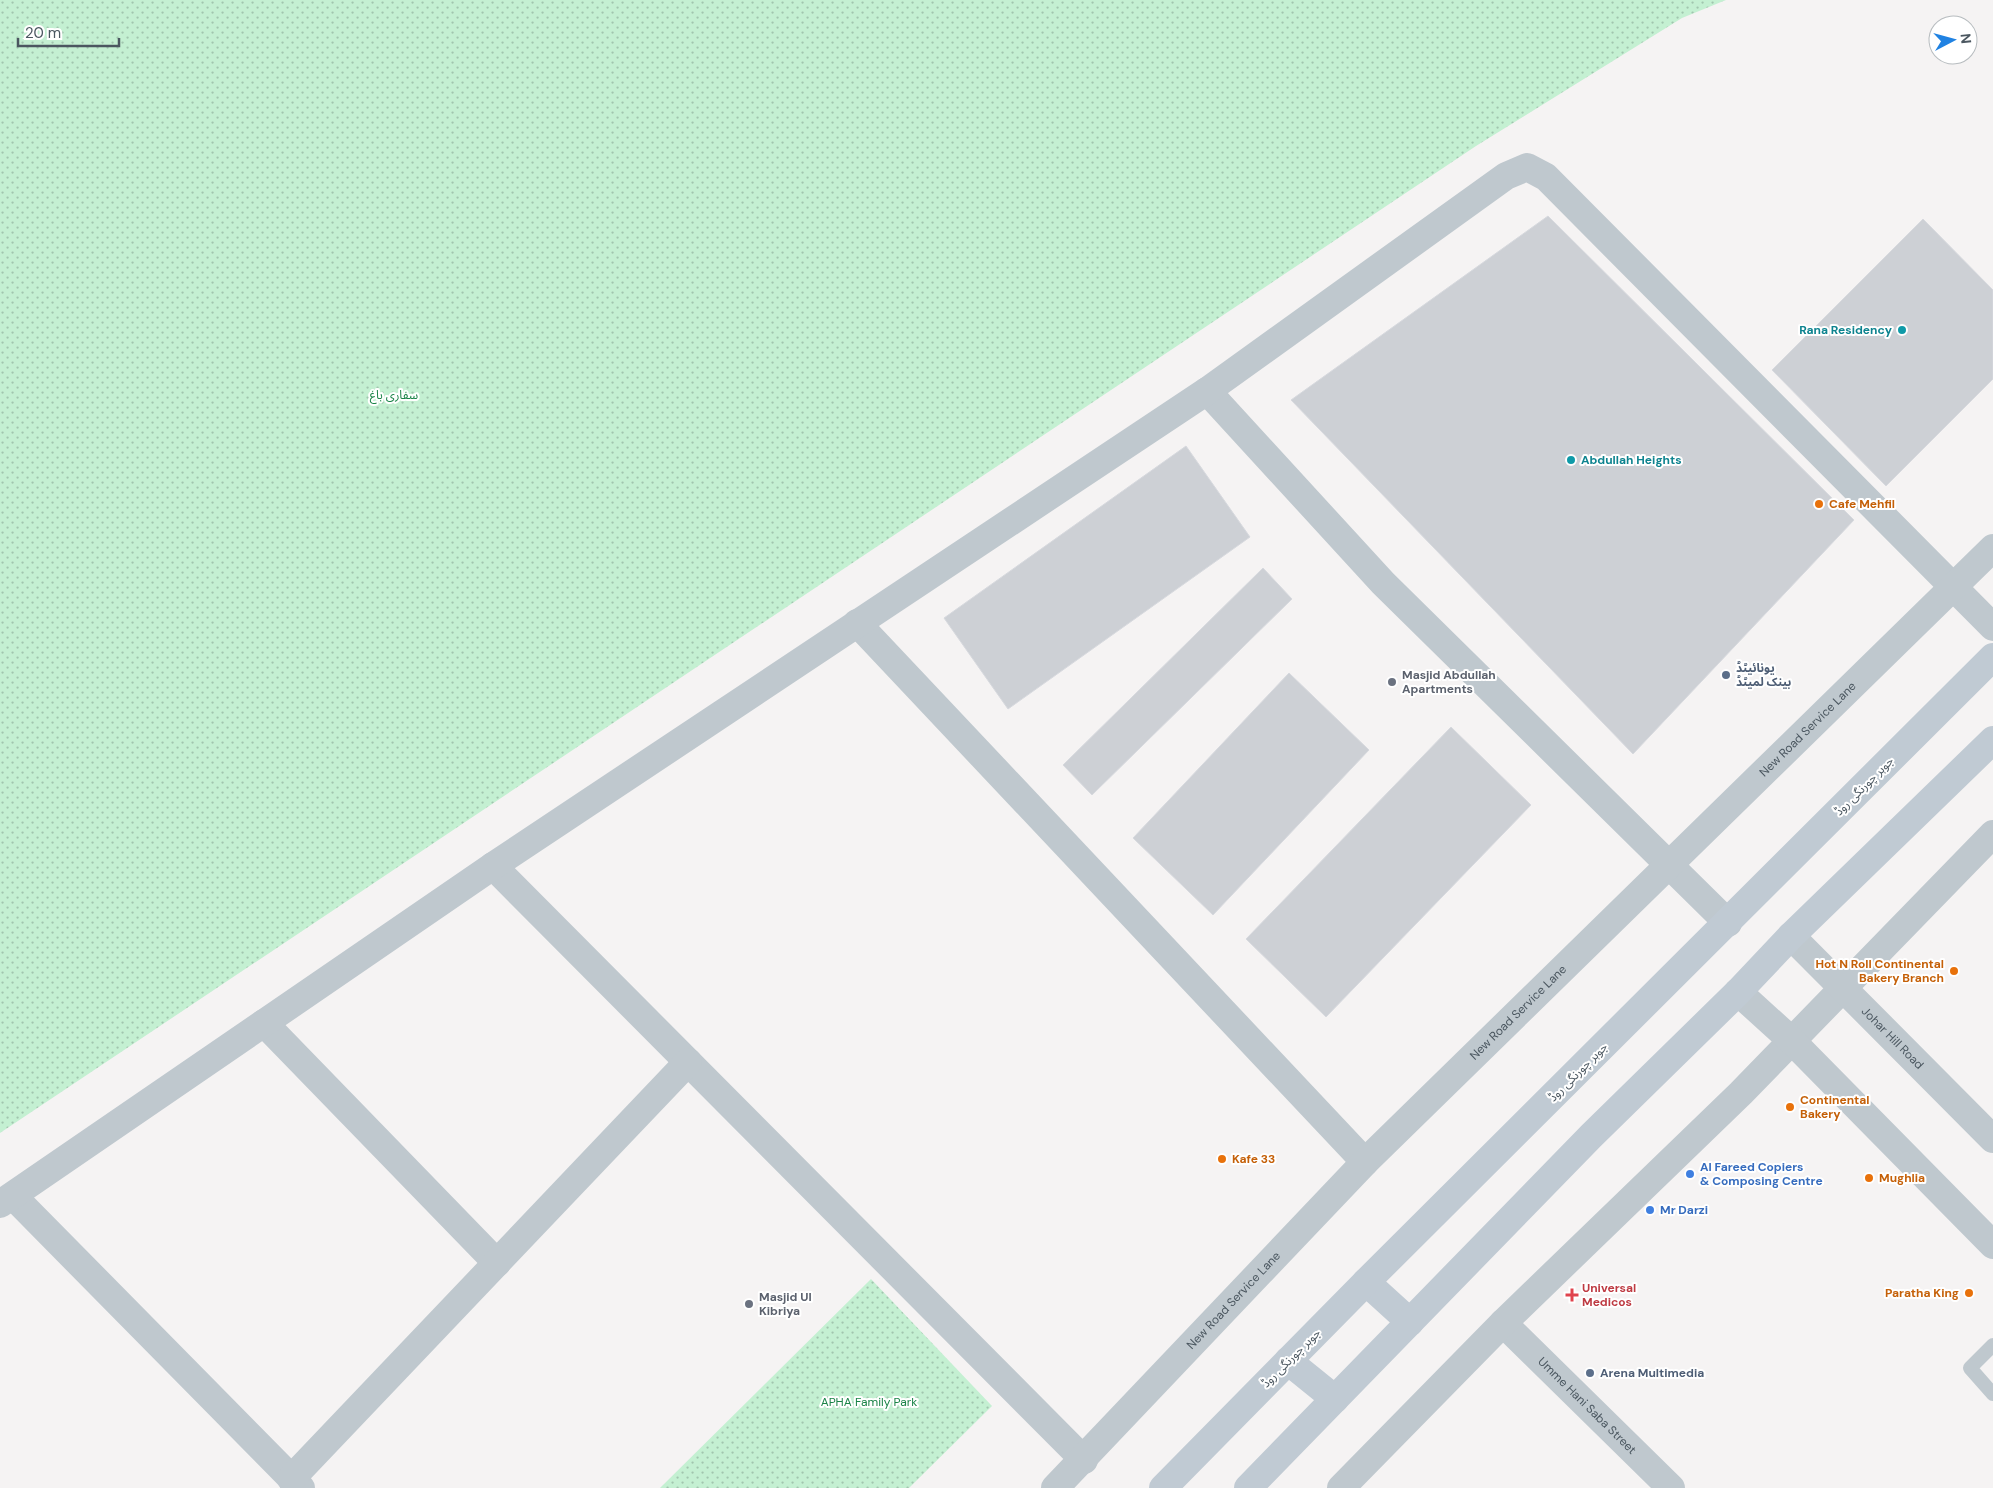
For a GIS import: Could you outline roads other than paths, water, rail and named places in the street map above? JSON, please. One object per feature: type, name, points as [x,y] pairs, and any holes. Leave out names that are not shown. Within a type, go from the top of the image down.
[{"type":"main road","name":"جوہر چورنگی روڈ","points":[[1163,1488],[1288,1360],[1728,924],[1993,657]]},
{"type":"main road","points":[[1248,1488],[1591,1136],[1738,992],[1791,936],[1993,740]]},
{"type":"main road","points":[[1366,1282],[1410,1322]]},
{"type":"main road","points":[[1288,1360],[1335,1400]]},
{"type":"street","points":[[688,1062],[497,1263],[296,1483],[6,1200],[493,866],[1207,392],[1506,176],[1527,167],[1546,177],[1993,627]]},
{"type":"street","points":[[1207,392],[1383,583],[1728,924]]},
{"type":"street","name":"New Road Service Lane","points":[[1055,1488],[1084,1460],[1365,1162],[1993,548]]},
{"type":"street","points":[[857,623],[1365,1162]]},
{"type":"street","points":[[1341,1488],[1503,1323],[1741,1093],[1993,834]]},
{"type":"street","points":[[493,866],[1084,1460]]},
{"type":"street","name":"Johar Hill Road","points":[[1791,936],[1993,1139]]},
{"type":"street","points":[[1738,992],[1792,1040],[1993,1245]]},
{"type":"street","points":[[264,1023],[497,1263]]},
{"type":"street","name":"Umme Hani Saba Street","points":[[1503,1323],[1671,1488]]},
{"type":"lane","points":[[1993,1346],[1970,1368],[1993,1394]]},
{"type":"place","name":"Rana Residency","points":[[1902,330]]},
{"type":"place","name":"Abdullah Heights","points":[[1571,460]]},
{"type":"place","name":"Cafe Mehfil","points":[[1819,504]]},
{"type":"place","name":"یونائیٹڈ بینک لمیٹڈ","points":[[1726,675]]},
{"type":"place","name":"Masjid Abdullah Apartments","points":[[1392,682]]},
{"type":"place","name":"Hot N Roll Continental Bakery Branch","points":[[1954,971]]},
{"type":"place","name":"Continental Bakery","points":[[1790,1107]]},
{"type":"place","name":"Kafe 33","points":[[1222,1159]]},
{"type":"place","name":"Al Fareed Copiers & Composing Centre","points":[[1690,1174]]},
{"type":"place","name":"Mughlia","points":[[1869,1178]]},
{"type":"place","name":"Mr Darzi","points":[[1650,1210]]},
{"type":"place","name":"Paratha King","points":[[1969,1293]]},
{"type":"place","name":"Universal Medicos","points":[[1572,1295]]},
{"type":"place","name":"Masjid Ul Kibriya","points":[[749,1304]]},
{"type":"place","name":"Arena Multimedia","points":[[1590,1373]]},
{"type":"park label","name":"سفاری باغ","points":[[394,395]]},
{"type":"park label","name":"APHA Family Park","points":[[869,1402]]}]
